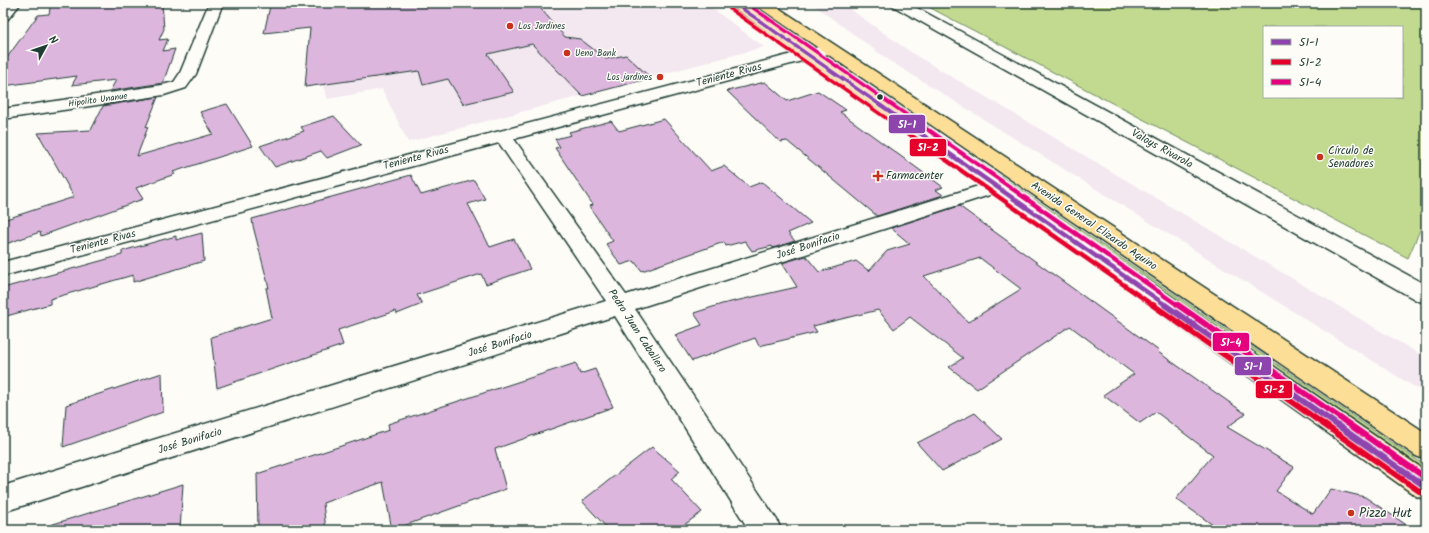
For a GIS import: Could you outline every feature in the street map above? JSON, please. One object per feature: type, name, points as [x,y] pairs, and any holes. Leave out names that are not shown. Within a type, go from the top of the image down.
[{"type":"main road","name":"Avenida General Elizardo Aquino","points":[[734,3],[1426,487]]},
{"type":"main road","name":"Avenida General Elizardo Aquino","points":[[762,3],[1426,448]]},
{"type":"street","points":[[3,16],[14,3]]},
{"type":"street","name":"Hipolito Unanue","points":[[3,114],[164,90],[180,85],[188,74],[216,3]]},
{"type":"street","name":"Valoys Rivarola","points":[[898,3],[1426,295]]},
{"type":"street","name":"Teniente Rivas","points":[[3,269],[502,135],[830,49]]},
{"type":"street","name":"Pedro Juan Caballero","points":[[502,135],[621,306],[766,530]]},
{"type":"street","name":"José Bonifacio","points":[[3,499],[621,306],[995,187]]},
{"type":"shaded area","points":[[311,3],[705,3],[764,47],[408,142],[382,89],[328,99],[322,84],[305,88]]},
{"type":"shaded area","points":[[811,3],[841,3],[915,55],[1426,358],[1426,394],[890,61]]},
{"type":"green space","name":"Círculo de Senadores","points":[[921,3],[1426,3],[1426,216],[1408,258]]},
{"type":"green space","points":[[838,65],[1426,466],[1426,470],[835,66]]},
{"type":"building","points":[[51,3],[162,3],[164,29],[159,40],[168,39],[163,51],[175,49],[163,83],[110,91],[116,80],[72,85],[77,76],[3,86],[3,63],[38,15],[49,14]]},
{"type":"building","points":[[272,3],[536,3],[565,37],[580,39],[606,59],[626,55],[651,78],[582,96],[532,44],[488,54],[514,92],[463,104],[448,79],[423,85],[419,71],[305,87],[310,28],[264,33]]},
{"type":"building","points":[[765,82],[787,101],[818,91],[846,110],[840,112],[943,187],[936,190],[943,195],[877,216],[787,141],[780,142],[727,91]]},
{"type":"building","points":[[158,97],[146,127],[148,127],[137,156],[213,134],[200,112],[227,104],[253,146],[173,172],[175,174],[136,188],[143,199],[41,236],[40,232],[3,245],[3,220],[74,197],[38,133],[91,130],[103,106]]},
{"type":"building","points":[[334,116],[361,145],[327,158],[321,151],[275,167],[260,146],[304,131],[301,127]]},
{"type":"building","points":[[664,119],[711,171],[724,166],[749,187],[762,182],[811,223],[788,233],[795,241],[773,248],[772,246],[752,251],[745,241],[726,246],[724,242],[642,271],[634,261],[621,265],[606,244],[613,241],[589,206],[593,205],[555,148],[560,147],[555,139],[571,135],[569,132],[611,121],[619,131]]},
{"type":"building","points":[[411,175],[421,195],[474,180],[485,199],[468,204],[490,247],[514,239],[530,269],[486,284],[481,274],[417,295],[422,304],[397,314],[396,311],[338,330],[343,345],[217,388],[211,337],[272,318],[266,288],[269,288],[252,219]]},
{"type":"building","points":[[959,206],[1159,351],[1158,352],[1246,414],[1227,427],[1294,467],[1276,491],[1313,514],[1331,489],[1365,497],[1414,530],[1220,530],[1176,499],[1213,455],[1156,412],[1140,423],[1103,395],[1134,374],[1070,326],[977,389],[949,367],[963,358],[910,317],[894,329],[878,310],[813,326],[817,332],[759,346],[755,338],[692,361],[675,335],[702,325],[694,313],[722,304],[797,287],[782,263],[806,256],[819,272],[856,261],[869,271],[887,251],[910,244],[891,228]],"holes":[[[980,258],[1021,289],[968,322],[924,276]]]},
{"type":"building","points":[[202,233],[204,261],[133,282],[133,275],[50,299],[50,304],[3,317],[3,288],[122,255],[122,251],[176,236],[176,240]]},
{"type":"building","points":[[576,363],[580,374],[595,369],[613,407],[495,449],[506,489],[392,530],[383,482],[323,503],[326,530],[258,530],[257,474],[389,430],[388,424]]},
{"type":"building","points":[[162,373],[163,412],[63,447],[66,405]]},
{"type":"building","points":[[975,413],[1002,439],[942,471],[917,443]]},
{"type":"building","points":[[652,447],[680,471],[671,479],[702,512],[677,530],[609,530],[582,501]]},
{"type":"building","points":[[183,484],[180,530],[51,530],[50,525]]},
{"type":"transit line","name":"51-1","points":[[734,3],[1426,487]]},
{"type":"transit line","name":"51-4","points":[[746,3],[1426,478]]},
{"type":"transit line","name":"51-2","points":[[730,9],[1422,493]]},
{"type":"place","name":"Los Jardines","points":[[510,26]]},
{"type":"place","name":"Ueno Bank","points":[[567,53]]},
{"type":"place","name":"Los jardines","points":[[660,77]]},
{"type":"place","name":"Círculo de Senadores","points":[[1320,157]]},
{"type":"place","name":"Farmacenter","points":[[878,176]]},
{"type":"place","name":"Pizza Hut","points":[[1351,513]]}]
